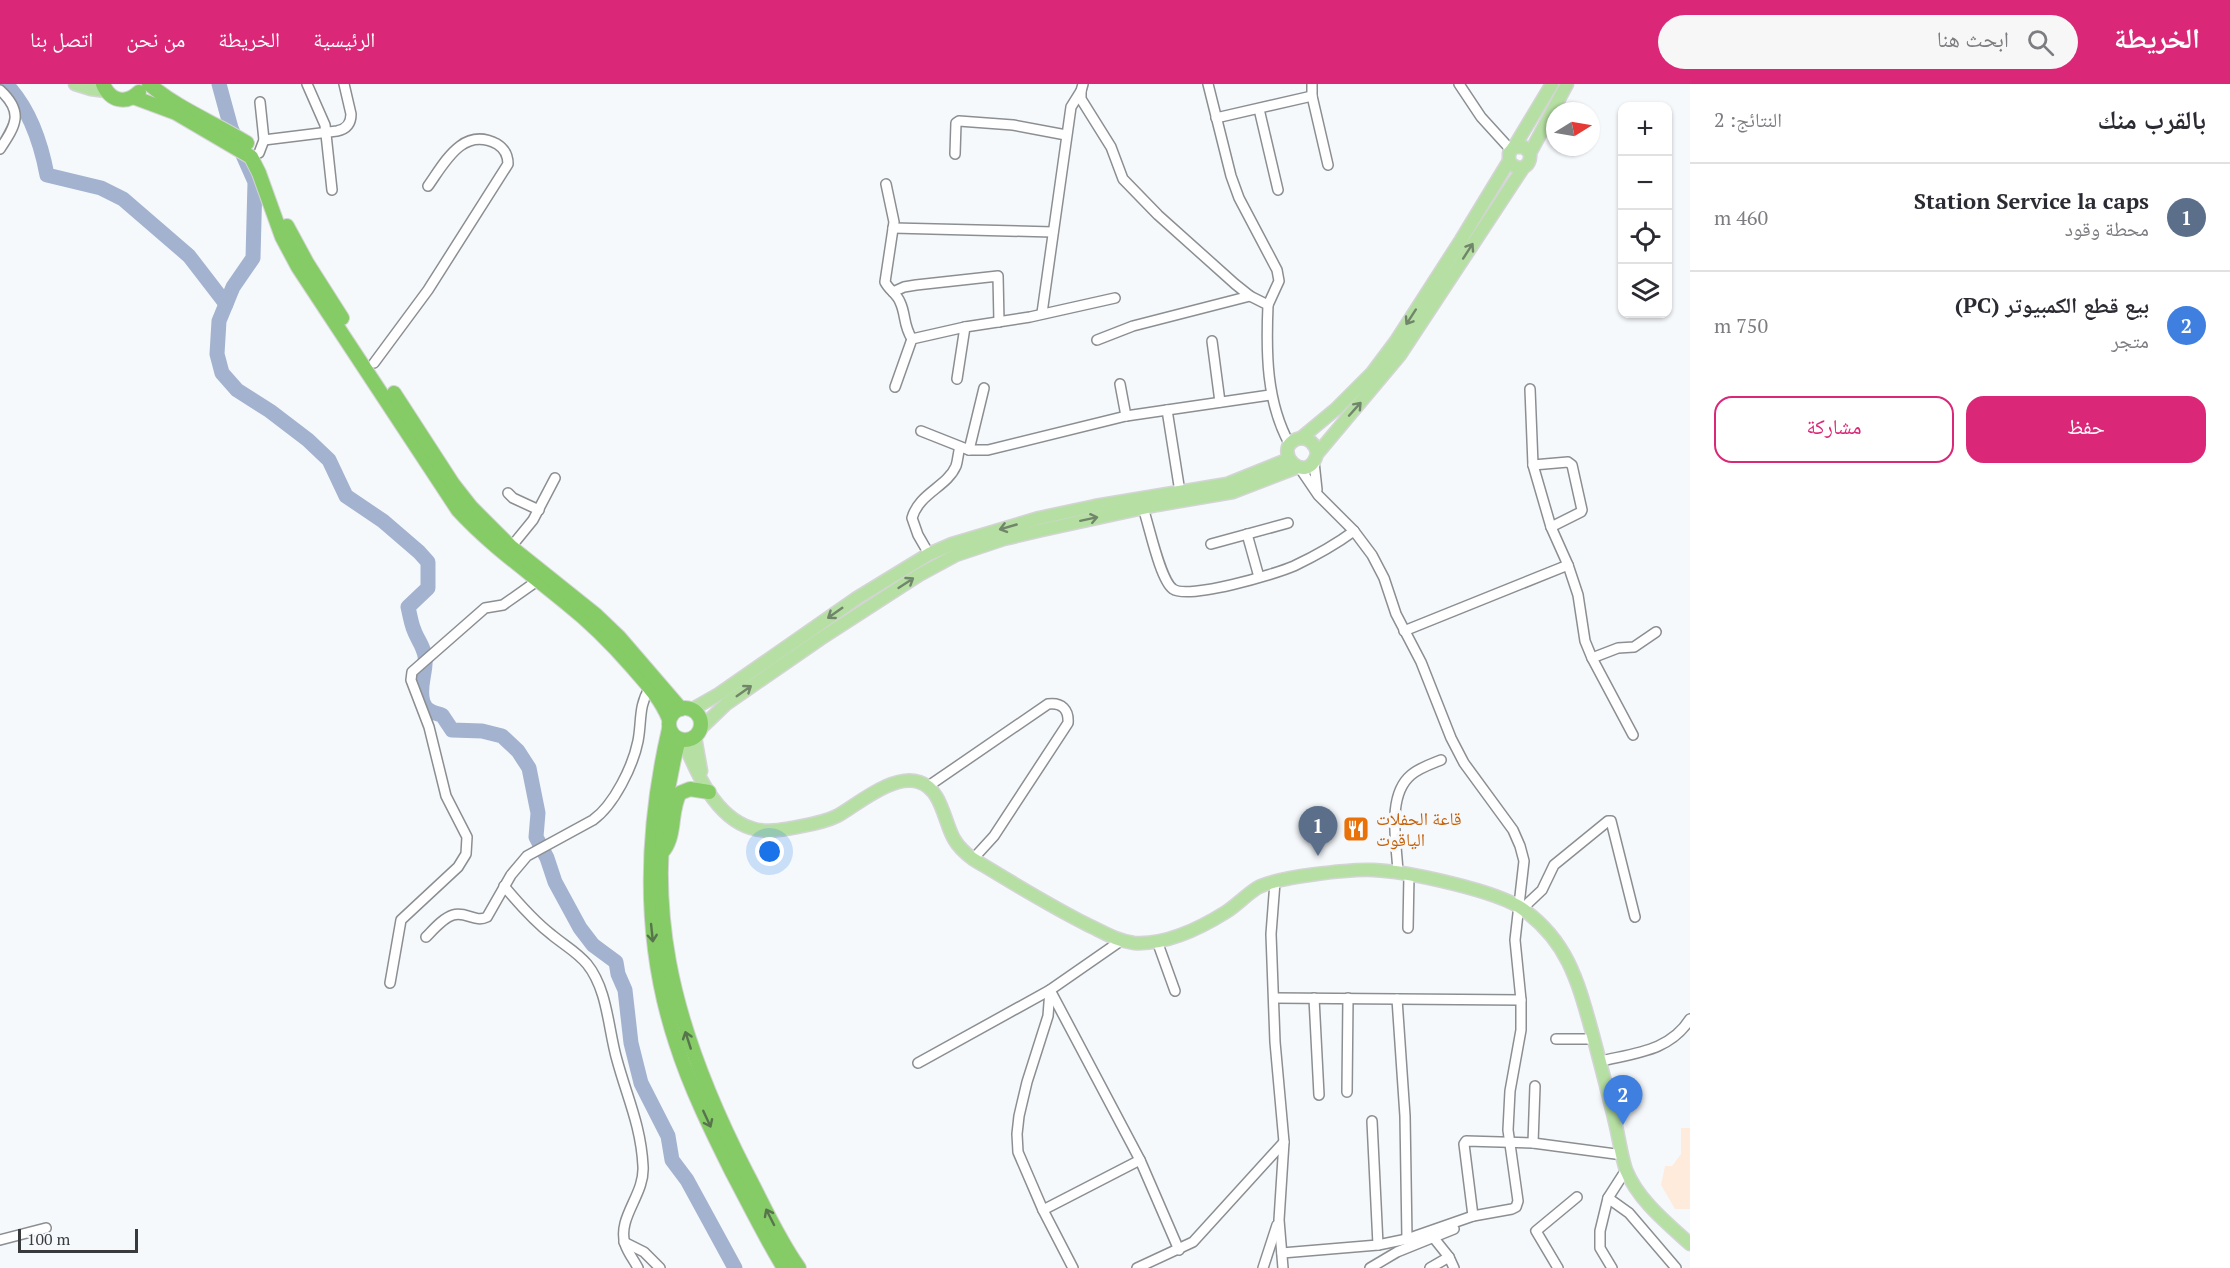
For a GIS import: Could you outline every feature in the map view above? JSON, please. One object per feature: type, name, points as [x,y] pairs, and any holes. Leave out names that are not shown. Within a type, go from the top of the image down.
[{"type":"highway","points":[[134,97],[143,84]]},
{"type":"highway","points":[[149,84],[223,134]]},
{"type":"highway","points":[[105,88],[119,99],[134,97],[170,110],[256,149],[294,239],[347,324],[453,484],[471,507],[511,547],[596,615],[686,709],[699,717],[689,736],[666,796],[660,854],[665,943],[674,990],[692,1051],[705,1085],[736,1152],[784,1245],[799,1268]]},
{"type":"highway","points":[[256,149],[257,168],[282,237],[298,267],[459,510],[478,531],[603,635],[661,701],[669,724],[689,736]]},
{"type":"highway","points":[[686,709],[674,713],[669,724],[657,790],[650,861],[651,921],[660,982],[676,1043],[699,1102],[740,1187],[784,1268]]},
{"type":"highway","points":[[660,854],[669,840],[676,802],[680,793],[690,789],[706,788]]},
{"type":"main road","points":[[75,84],[91,89],[105,88]]},
{"type":"main road","points":[[1295,464],[1287,452],[1290,445],[1336,409],[1372,373],[1396,341],[1448,260],[1552,84]]},
{"type":"main road","points":[[686,709],[712,699],[857,598],[975,536],[1039,518],[1095,506],[1227,484],[1295,464],[1306,467],[1400,355],[1529,162],[1530,153],[1568,84]]},
{"type":"main road","points":[[1512,151],[1524,147],[1530,153]]},
{"type":"main road","points":[[1512,151],[1514,167],[1523,168]]},
{"type":"main road","points":[[1301,438],[1313,444],[1315,458]]},
{"type":"main road","points":[[1295,464],[1233,492],[1143,508],[1004,539],[956,555],[927,560],[829,633],[717,711],[689,736],[706,788],[735,821],[752,829],[773,831],[824,821],[886,787],[906,780],[920,782],[933,791],[953,838],[973,859],[1063,912],[1116,939],[1134,943],[1178,936],[1227,912],[1258,888],[1275,882],[1343,872],[1374,870],[1403,874],[1475,890],[1521,908],[1550,932],[1562,949],[1582,994],[1601,1061],[1626,1170],[1646,1202],[1690,1244]]},
{"type":"street","points":[[307,84],[323,117],[327,132],[332,190]]},
{"type":"street","points":[[260,102],[256,149],[342,130],[351,119],[344,84]]},
{"type":"street","points":[[1209,84],[1231,176],[1239,198],[1277,270],[1279,281],[1268,304],[1270,394],[1280,428],[1290,445]]},
{"type":"street","points":[[1312,84],[1312,96],[1328,165]]},
{"type":"street","points":[[1459,84],[1480,117],[1512,151],[1526,116],[1544,84]]},
{"type":"street","points":[[1082,87],[1082,99],[1111,147],[1123,179],[1158,215],[1250,296],[1268,304]]},
{"type":"street","points":[[1042,313],[1066,135],[1071,107],[1082,87]]},
{"type":"street","points":[[0,90],[12,103],[16,114],[14,126],[0,149]]},
{"type":"street","points":[[1216,118],[1312,96]]},
{"type":"street","points":[[1259,109],[1278,190]]},
{"type":"street","points":[[955,154],[956,123],[959,121],[1013,125],[1066,135]]},
{"type":"street","points":[[374,363],[428,290],[507,164],[507,154],[501,147],[486,139],[471,140],[449,157],[428,186]]},
{"type":"street","points":[[886,184],[893,228],[885,282],[900,301],[906,330],[912,339]]},
{"type":"street","points":[[893,228],[1053,232]]},
{"type":"street","points":[[893,292],[904,287],[998,276],[999,322]]},
{"type":"street","points":[[1097,340],[1133,326],[1250,296]]},
{"type":"street","points":[[912,339],[1115,298]]},
{"type":"street","points":[[957,380],[965,327]]},
{"type":"street","points":[[895,387],[912,339]]},
{"type":"street","points":[[1212,341],[1220,402]]},
{"type":"street","points":[[1120,384],[1126,416]]},
{"type":"street","points":[[927,560],[912,518],[918,504],[943,482],[956,466],[984,388]]},
{"type":"street","points":[[1530,389],[1533,465],[1551,527],[1578,595],[1585,641],[1633,735]]},
{"type":"street","points":[[921,431],[964,448],[988,450],[1126,416],[1270,394]]},
{"type":"street","points":[[1167,410],[1180,492]]},
{"type":"street","points":[[1315,458],[1318,495]]},
{"type":"street","points":[[1533,465],[1568,462],[1572,465],[1582,510],[1551,527]]},
{"type":"street","points":[[1295,464],[1318,495],[1354,531],[1372,555],[1404,631],[1421,662],[1455,746],[1482,789],[1513,830],[1524,861],[1521,908],[1515,940],[1521,1000],[1521,1030],[1510,1091],[1509,1141],[1518,1201],[1516,1207],[1492,1214],[1397,1252],[1370,1268]]},
{"type":"street","points":[[511,547],[539,510],[555,478]]},
{"type":"street","points":[[508,493],[513,498],[539,510]]},
{"type":"street","points":[[1143,508],[1164,577],[1174,590],[1191,593],[1292,567],[1337,544],[1354,531]]},
{"type":"street","points":[[1211,544],[1288,523]]},
{"type":"street","points":[[1247,534],[1259,576]]},
{"type":"street","points":[[1404,631],[1568,565]]},
{"type":"street","points":[[390,983],[401,920],[458,867],[464,859],[467,848],[465,832],[442,782],[429,727],[411,680],[412,672],[485,608],[503,605],[537,581]]},
{"type":"street","points":[[1592,658],[1618,648],[1634,647],[1656,632]]},
{"type":"street","points":[[426,937],[453,915],[463,915],[477,920],[487,917],[517,866],[527,856],[598,817],[621,783],[635,751],[640,707],[650,687]]},
{"type":"street","points":[[927,787],[1048,704],[1056,703],[1064,707],[1069,715],[1068,723],[994,836],[973,859]]},
{"type":"street","points":[[1408,928],[1395,808],[1400,792],[1412,774],[1441,760]]},
{"type":"street","points":[[1521,908],[1542,890],[1554,865],[1608,821],[1611,821],[1635,917]]},
{"type":"street","points":[[1275,882],[1271,934],[1275,1042],[1284,1142],[1279,1220],[1283,1268]]},
{"type":"street","points":[[504,886],[534,920],[586,963],[602,995],[617,1062],[638,1124],[643,1166],[640,1189],[625,1221],[624,1242],[638,1268]]},
{"type":"street","points":[[918,1063],[1050,990],[1122,940]]},
{"type":"street","points":[[1157,941],[1175,991]]},
{"type":"street","points":[[1050,990],[1140,1160],[1179,1250]]},
{"type":"street","points":[[1050,990],[1048,1016],[1027,1082],[1017,1134],[1018,1152],[1043,1210],[1073,1268]]},
{"type":"street","points":[[1274,998],[1521,1000]]},
{"type":"street","points":[[1314,998],[1319,1095]]},
{"type":"street","points":[[1347,1092],[1348,998]]},
{"type":"street","points":[[1396,999],[1405,1116],[1407,1239]]},
{"type":"street","points":[[1601,1061],[1668,1043],[1683,1030],[1690,1019]]},
{"type":"street","points":[[1556,1039],[1594,1039]]},
{"type":"street","points":[[1533,1143],[1535,1086]]},
{"type":"street","points":[[1372,1121],[1378,1245]]},
{"type":"street","points":[[1473,1216],[1464,1142],[1509,1141],[1623,1155]]},
{"type":"street","points":[[1137,1268],[1179,1250],[1197,1238],[1284,1142]]},
{"type":"street","points":[[1043,1210],[1140,1160]]},
{"type":"street","points":[[1612,1268],[1600,1248],[1600,1231],[1608,1198],[1626,1170]]},
{"type":"street","points":[[1558,1268],[1536,1231],[1576,1197]]},
{"type":"street","points":[[1608,1198],[1629,1214],[1676,1268]]},
{"type":"street","points":[[1282,1253],[1378,1245],[1407,1239],[1473,1216],[1492,1214]]},
{"type":"street","points":[[1263,1268],[1279,1220]]},
{"type":"street","points":[[0,1240],[46,1228]]},
{"type":"street","points":[[1433,1237],[1449,1257],[1454,1268]]},
{"type":"street","points":[[624,1242],[644,1252],[660,1268]]},
{"type":"street","points":[[1430,1268],[1449,1257]]},
{"type":"shaded area","points":[[1681,1128],[1690,1128],[1690,1209],[1675,1209],[1661,1185],[1665,1166],[1672,1166],[1681,1154]]},
{"type":"waterway","points":[[6,84],[14,93],[33,126],[47,175],[101,188],[123,199],[189,256],[226,304]]},
{"type":"waterway","points":[[219,84],[231,128],[255,182],[253,258],[233,287],[219,321],[217,354],[222,373],[237,390],[270,411],[308,440],[329,460],[346,496],[383,521],[428,562],[428,588],[408,607],[413,627],[425,656],[421,691],[424,705],[428,710],[442,715],[452,730],[482,731],[502,736],[518,751],[529,768],[538,813],[536,837],[547,858],[555,882],[580,928],[593,945],[616,962],[625,990],[631,1043],[641,1083],[668,1136],[672,1160],[687,1180],[735,1268]]},
{"type":"place","name":"قاعة الحفلات الياقوت","points":[[1356,829]]},
{"type":"place","name":"Station Service la caps","points":[[1318,856]]},
{"type":"place","name":"بيع قطع الكمبيوتر (PC)","points":[[1623,1125]]}]
